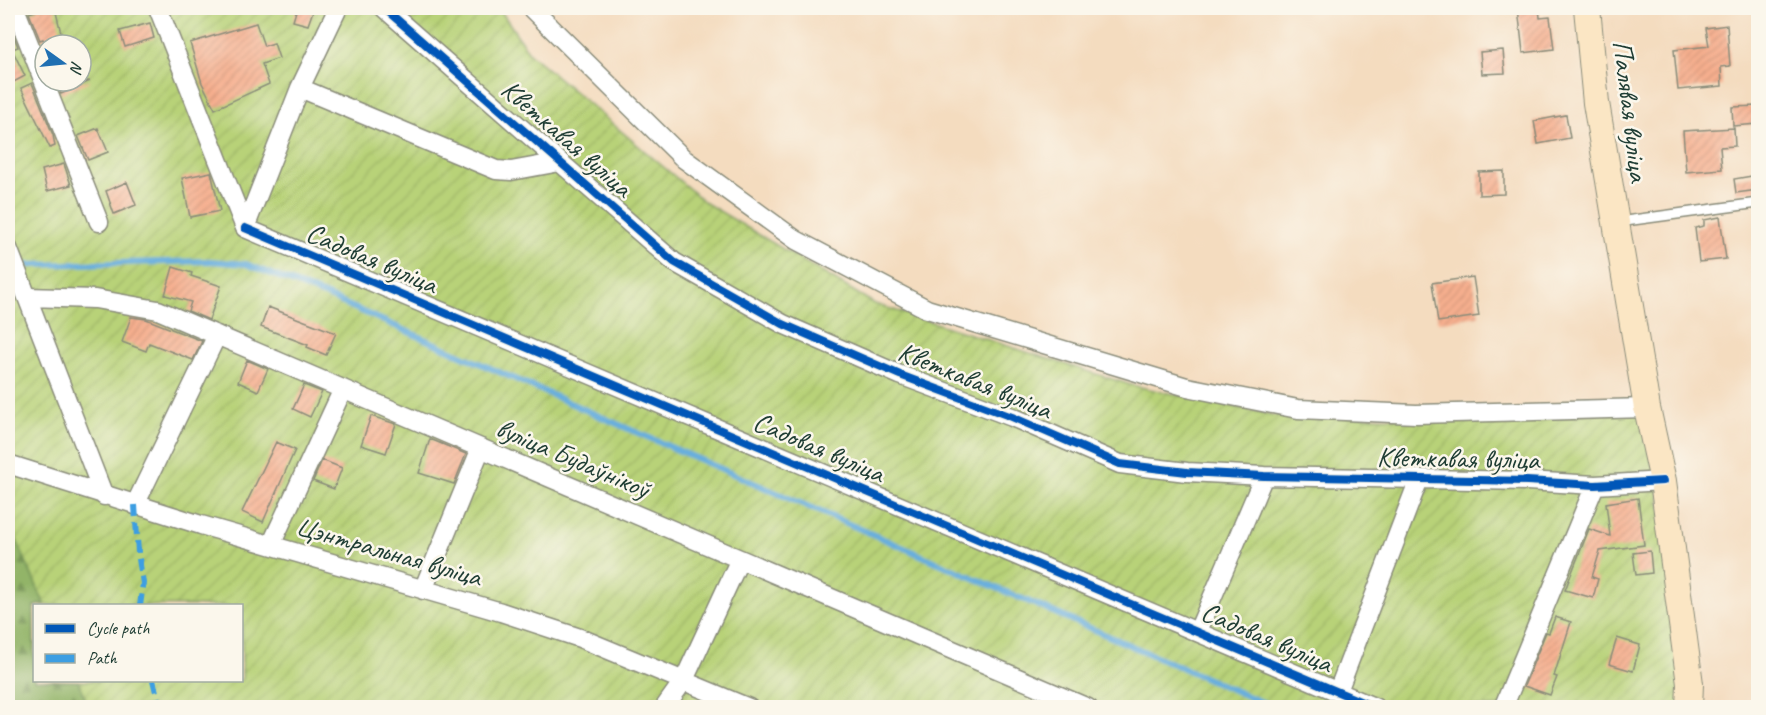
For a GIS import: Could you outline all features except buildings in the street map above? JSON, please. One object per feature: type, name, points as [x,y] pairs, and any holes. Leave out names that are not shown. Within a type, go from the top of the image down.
[{"type":"main road","name":"Палявая вуліца","points":[[1587,8],[1596,103],[1615,223],[1647,408],[1663,481],[1690,684],[1689,708]]},
{"type":"street","points":[[15,8],[99,222]]},
{"type":"street","points":[[158,8],[245,228]]},
{"type":"street","points":[[245,228],[300,88],[338,8]]},
{"type":"street","name":"Кветкавая вуліца","points":[[384,8],[674,262],[783,324],[900,375],[1012,417],[1120,464],[1186,472],[1264,476],[1595,485],[1663,481]]},
{"type":"street","points":[[531,8],[684,159],[796,240],[927,309],[1187,387],[1298,409],[1416,414],[1647,408]]},
{"type":"street","points":[[300,88],[496,170],[511,171],[560,162]]},
{"type":"street","name":"Садовая вуліца","points":[[245,228],[1376,708]]},
{"type":"street","points":[[8,248],[104,496]]},
{"type":"street","name":"вуліца Будаўнікоў","points":[[27,297],[95,299],[158,310],[1088,708]]},
{"type":"street","points":[[135,505],[217,335]]},
{"type":"street","points":[[271,545],[343,389]]},
{"type":"street","points":[[423,590],[482,448]]},
{"type":"street","name":"Цэнтральная вуліца","points":[[8,464],[104,496],[580,638],[749,708]]},
{"type":"street","points":[[1198,632],[1264,476]]},
{"type":"street","points":[[1338,691],[1419,479]]},
{"type":"street","points":[[1503,708],[1595,485]]},
{"type":"street","points":[[664,708],[684,680],[740,559]]},
{"type":"lane","points":[[1615,223],[1758,202]]},
{"type":"green space","points":[[8,8],[499,8],[529,53],[706,203],[875,304],[1131,385],[1273,415],[1521,420],[1647,408],[1689,707],[89,707],[78,682],[243,682],[243,604],[45,604],[8,520]]},
{"type":"green space","points":[[8,520],[45,604],[33,604],[33,682],[78,682],[89,707],[8,707]]},
{"type":"waterway","points":[[28,265],[210,261],[246,264],[327,296],[1275,708]]},
{"type":"marked path","points":[[135,505],[138,553],[143,583],[140,604]]},
{"type":"marked path","points":[[154,682],[160,708]]},
{"type":"cycle path","points":[[384,8],[674,262],[783,324],[900,375],[1012,417],[1120,464],[1187,472],[1264,476],[1527,481],[1595,485],[1663,481]]},
{"type":"cycle path","points":[[245,228],[1376,708]]}]
